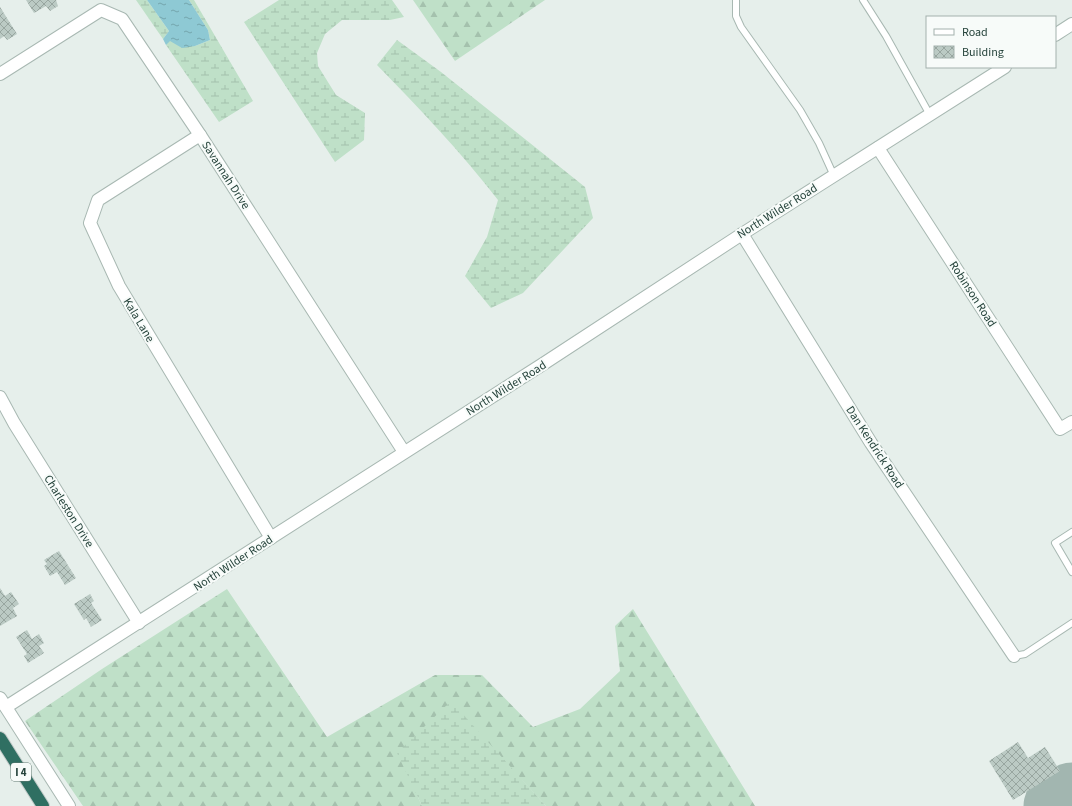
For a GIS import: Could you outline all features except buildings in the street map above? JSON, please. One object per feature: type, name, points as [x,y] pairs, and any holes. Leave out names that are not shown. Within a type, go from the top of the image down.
[{"type":"highway","name":"I 4","points":[[0,738],[43,806]]},
{"type":"street","name":"Savannah Drive","points":[[0,74],[101,10],[122,19],[200,135],[404,452]]},
{"type":"street","points":[[1056,34],[1072,24]]},
{"type":"street","name":"North Wilder Road","points":[[3,703],[139,623],[543,364],[742,234],[1003,68]]},
{"type":"street","name":"Kala Lane","points":[[200,135],[98,200],[90,223],[119,286],[271,538]]},
{"type":"street","name":"Robinson Road","points":[[878,148],[1060,429],[1072,422]]},
{"type":"street","name":"Dan Kendrick Road","points":[[742,234],[871,443],[1014,656]]},
{"type":"street","name":"Charleston Drive","points":[[0,397],[14,423],[139,623]]},
{"type":"street","points":[[3,703],[69,806]]},
{"type":"lane","points":[[736,0],[736,16],[741,27],[800,110],[819,143],[834,176]]},
{"type":"lane","points":[[863,0],[889,42],[930,115]]},
{"type":"lane","points":[[1072,532],[1055,543],[1072,572]]},
{"type":"lane","points":[[1014,656],[1025,654],[1072,623]]},
{"type":"green space","points":[[136,0],[147,0],[169,31],[163,39]]},
{"type":"green space","points":[[189,0],[194,0],[253,101],[219,122],[166,45],[169,40],[195,46],[210,40],[208,30]]},
{"type":"green space","points":[[279,0],[392,0],[404,17],[390,20],[342,20],[325,34],[317,53],[318,66],[336,95],[365,113],[364,140],[335,162],[244,22]]},
{"type":"green space","points":[[413,0],[545,0],[455,61]]},
{"type":"green space","points":[[397,40],[441,72],[585,187],[593,218],[523,293],[491,308],[465,276],[487,237],[498,200],[455,148],[377,65]]},
{"type":"green space","points":[[227,589],[327,737],[435,675],[482,675],[533,727],[580,709],[620,671],[615,626],[633,609],[755,806],[546,806],[522,780],[417,795],[422,806],[83,806],[25,721],[102,669]]},
{"type":"green space","points":[[451,701],[546,806],[422,806],[397,753]]},
{"type":"water","points":[[147,0],[189,0],[208,30],[210,40],[195,46],[182,48],[170,41],[166,45],[163,39],[169,31]]},
{"type":"runway","points":[[1058,806],[1072,797]]}]
